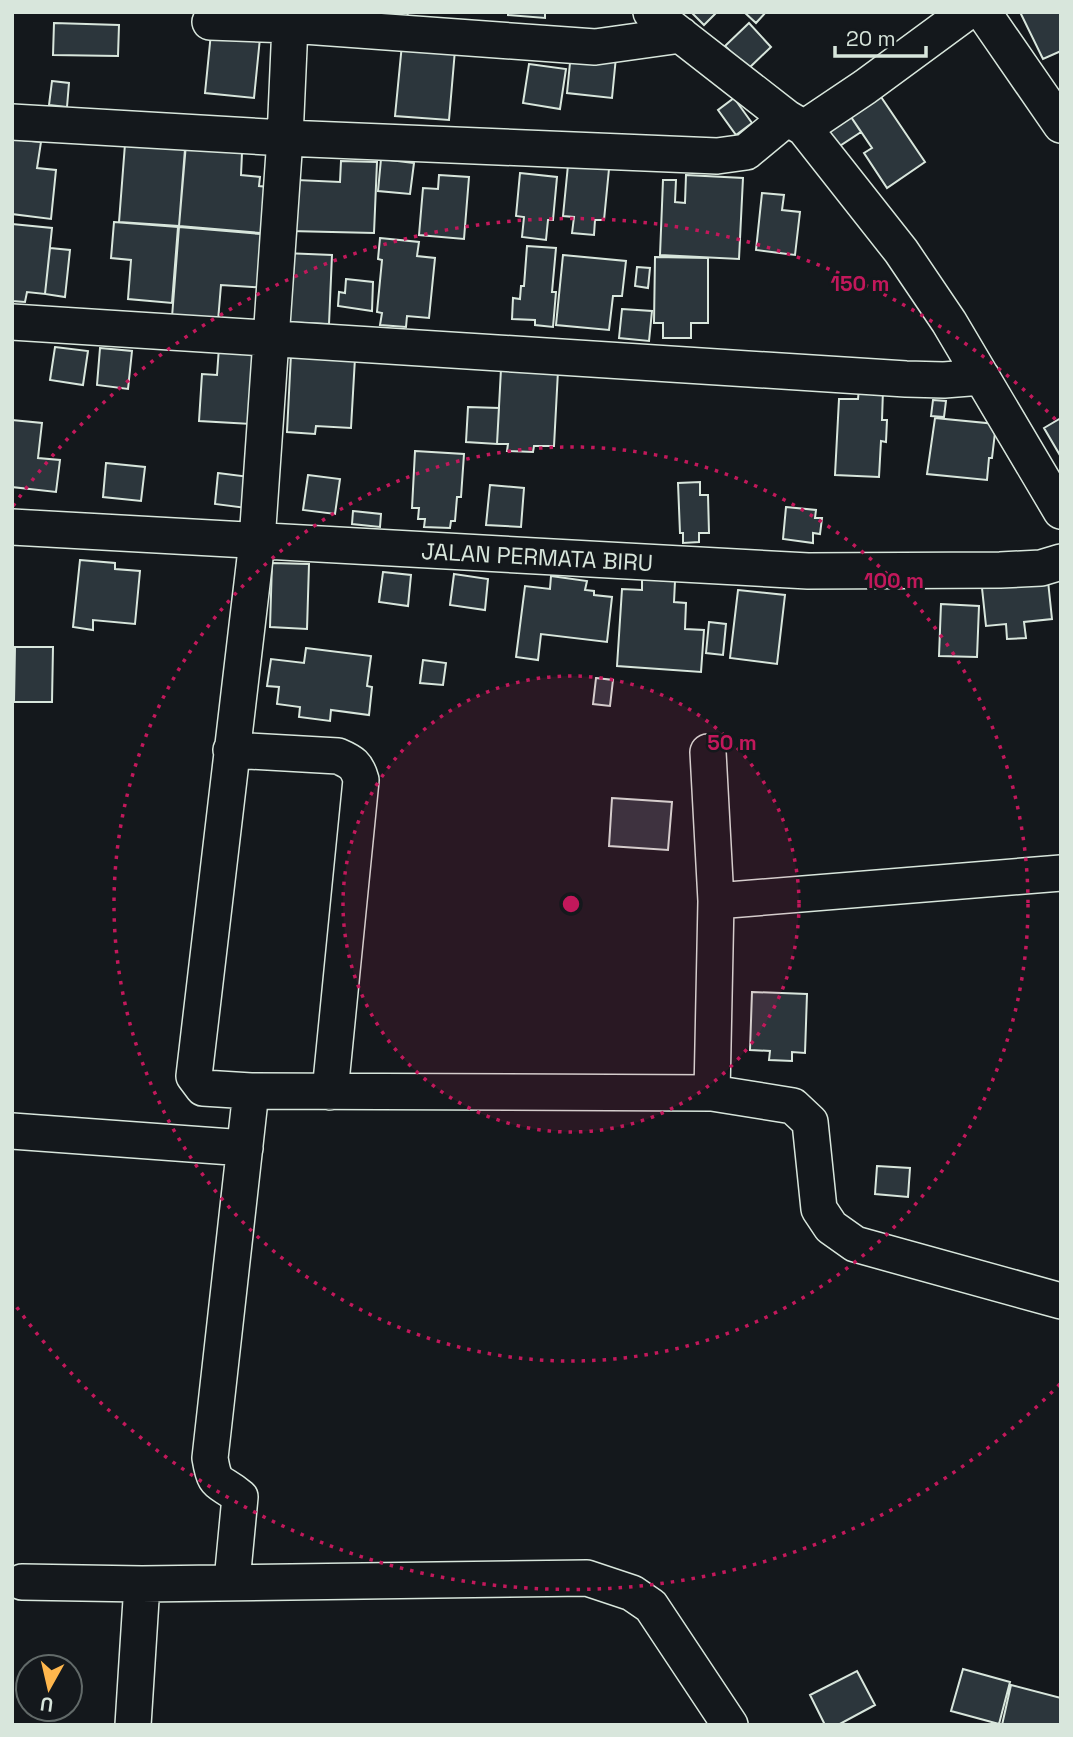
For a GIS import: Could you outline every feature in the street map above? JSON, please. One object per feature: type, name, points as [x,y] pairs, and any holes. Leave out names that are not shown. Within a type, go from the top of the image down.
[{"type":"street","points":[[651,12],[796,123],[901,251],[949,322],[1061,511]]},
{"type":"street","points":[[12,122],[285,138],[717,156],[746,152],[865,87],[967,12]]},
{"type":"street","points":[[982,12],[1061,125]]},
{"type":"street","points":[[210,22],[289,25],[595,47],[681,35]]},
{"type":"street","points":[[289,25],[285,138],[257,541],[194,1076],[203,1088],[251,1091],[712,1094],[793,1107],[810,1122],[819,1209],[831,1227],[855,1244],[1061,1301]]},
{"type":"street","points":[[12,322],[906,379],[982,377]]},
{"type":"street","name":"JALAN PERMATA BIRU","points":[[12,527],[808,571],[1000,570],[1041,568],[1061,562]]},
{"type":"street","points":[[231,750],[338,756],[353,762],[358,769],[361,780],[331,1092]]},
{"type":"street","points":[[708,752],[716,901],[712,1094]]},
{"type":"street","points":[[716,901],[1061,873]]},
{"type":"street","points":[[232,1581],[240,1497],[229,1488],[218,1484],[213,1476],[210,1458],[251,1091]]},
{"type":"street","points":[[12,1131],[244,1148]]},
{"type":"street","points":[[22,1582],[142,1584],[587,1578],[632,1593],[651,1606],[730,1725]]},
{"type":"street","points":[[133,1725],[142,1584]]},
{"type":"building","points":[[365,12],[408,12],[407,19],[364,15]]},
{"type":"building","points":[[508,12],[545,12],[545,18],[508,15]]},
{"type":"building","points":[[691,12],[717,12],[704,25]]},
{"type":"building","points":[[744,12],[766,12],[756,23]]},
{"type":"building","points":[[1020,12],[1061,12],[1061,51],[1043,59]]},
{"type":"building","points":[[54,23],[119,25],[118,56],[53,55]]},
{"type":"building","points":[[749,23],[771,47],[748,69],[725,46]]},
{"type":"building","points":[[211,33],[260,38],[254,98],[205,93]]},
{"type":"building","points":[[402,44],[455,50],[449,120],[395,116]]},
{"type":"building","points":[[571,53],[616,57],[612,98],[567,93]]},
{"type":"building","points":[[529,64],[566,69],[560,109],[523,103]]},
{"type":"building","points":[[52,81],[69,83],[67,107],[49,105]]},
{"type":"building","points":[[875,88],[925,162],[887,188],[864,153],[872,148],[845,108]]},
{"type":"building","points":[[734,98],[752,123],[736,135],[718,110]]},
{"type":"building","points":[[845,108],[861,132],[832,151],[816,127]]},
{"type":"building","points":[[12,139],[41,142],[37,168],[56,170],[51,219],[12,214]]},
{"type":"building","points":[[125,144],[185,149],[179,226],[119,222]]},
{"type":"building","points":[[186,144],[242,153],[241,175],[260,177],[259,186],[269,187],[273,234],[179,226]]},
{"type":"building","points":[[381,159],[414,163],[410,194],[378,191]]},
{"type":"building","points":[[341,161],[377,162],[374,233],[290,231],[297,180],[340,182]]},
{"type":"building","points":[[568,165],[609,169],[604,220],[595,220],[594,235],[572,233],[574,217],[563,216]]},
{"type":"building","points":[[520,173],[557,177],[553,220],[548,220],[546,240],[522,237],[524,217],[516,216]]},
{"type":"building","points":[[439,175],[469,177],[464,239],[419,235],[423,188],[438,189]]},
{"type":"building","points":[[686,175],[743,178],[739,259],[660,255],[663,180],[676,180],[675,202],[685,203]]},
{"type":"building","points":[[762,193],[784,195],[782,210],[800,212],[795,255],[756,250]]},
{"type":"building","points":[[114,222],[178,227],[172,303],[128,299],[131,260],[111,258]]},
{"type":"building","points":[[12,224],[52,228],[45,294],[27,292],[25,302],[12,301]]},
{"type":"building","points":[[179,227],[273,235],[268,288],[221,285],[218,321],[172,317]]},
{"type":"building","points":[[380,238],[419,242],[417,256],[435,258],[429,318],[407,316],[406,327],[380,325],[382,313],[377,312],[382,260],[378,259]]},
{"type":"building","points":[[527,246],[556,248],[552,292],[556,292],[553,327],[535,325],[535,320],[512,319],[513,298],[520,299],[521,286],[524,286]]},
{"type":"building","points":[[50,248],[70,250],[65,297],[45,294]]},
{"type":"building","points":[[284,253],[332,255],[329,324],[281,322]]},
{"type":"building","points":[[563,255],[626,261],[622,296],[613,296],[609,330],[556,325]]},
{"type":"building","points":[[655,257],[708,258],[708,323],[691,323],[691,338],[663,338],[663,323],[654,323]]},
{"type":"building","points":[[637,267],[650,268],[648,288],[635,286]]},
{"type":"building","points":[[346,279],[373,282],[372,311],[338,306],[339,292],[345,293]]},
{"type":"building","points":[[622,309],[652,311],[649,341],[619,338]]},
{"type":"building","points":[[55,347],[88,351],[83,385],[50,380]]},
{"type":"building","points":[[219,347],[256,349],[251,424],[199,421],[202,374],[217,375]]},
{"type":"building","points":[[100,348],[132,351],[128,389],[97,385]]},
{"type":"building","points":[[291,354],[355,358],[351,428],[316,426],[315,434],[287,432]]},
{"type":"building","points":[[501,369],[558,371],[554,446],[534,446],[533,452],[507,451],[508,444],[497,444]]},
{"type":"building","points":[[859,388],[883,390],[882,420],[887,420],[886,442],[881,441],[879,477],[835,475],[839,399],[858,399]]},
{"type":"building","points":[[933,400],[946,401],[944,417],[931,416]]},
{"type":"building","points":[[468,407],[499,408],[497,444],[466,442]]},
{"type":"building","points":[[935,418],[996,424],[987,480],[927,474]]},
{"type":"building","points":[[1061,418],[1061,457],[1044,428]]},
{"type":"building","points":[[12,420],[42,423],[38,458],[60,460],[56,492],[12,487]]},
{"type":"building","points":[[415,451],[464,454],[461,497],[457,497],[455,521],[451,521],[450,528],[424,527],[425,519],[418,519],[419,508],[412,508]]},
{"type":"building","points":[[106,463],[145,467],[141,501],[103,497]]},
{"type":"building","points":[[218,473],[250,477],[246,508],[215,504]]},
{"type":"building","points":[[308,475],[340,479],[335,514],[303,510]]},
{"type":"building","points":[[700,482],[700,495],[708,495],[709,533],[699,533],[699,542],[683,543],[683,533],[680,533],[678,483]]},
{"type":"building","points":[[490,485],[524,488],[521,527],[486,525]]},
{"type":"building","points":[[786,507],[816,510],[815,518],[822,518],[820,534],[813,533],[813,543],[783,539]]},
{"type":"building","points":[[353,511],[381,514],[380,527],[352,524]]},
{"type":"building","points":[[80,560],[115,563],[115,569],[140,571],[135,624],[93,620],[93,630],[73,627]]},
{"type":"building","points":[[272,563],[309,564],[307,629],[270,627]]},
{"type":"building","points":[[383,572],[411,575],[408,606],[379,602]]},
{"type":"building","points":[[454,574],[488,579],[485,610],[450,605]]},
{"type":"building","points":[[551,576],[587,581],[585,590],[594,591],[594,595],[612,597],[607,642],[541,634],[538,660],[516,657],[525,586],[550,589]]},
{"type":"building","points":[[642,579],[675,581],[674,602],[686,603],[685,629],[704,630],[701,672],[617,666],[622,589],[642,590]]},
{"type":"building","points":[[1048,581],[1052,619],[1024,622],[1026,638],[1007,639],[1006,624],[986,626],[982,588]]},
{"type":"building","points":[[738,590],[785,595],[777,664],[730,658]]},
{"type":"building","points":[[941,604],[979,606],[977,657],[939,656]]},
{"type":"building","points":[[709,622],[726,624],[723,655],[706,653]]},
{"type":"building","points":[[15,647],[53,647],[52,702],[14,702]]},
{"type":"building","points":[[306,648],[371,656],[367,686],[372,687],[369,715],[331,710],[330,721],[299,717],[300,707],[277,704],[279,687],[267,686],[271,659],[304,663]]},
{"type":"building","points":[[423,660],[446,663],[443,685],[420,683]]},
{"type":"building","points":[[596,678],[613,680],[610,706],[593,704]]},
{"type":"building","points":[[612,798],[672,802],[668,850],[609,846]]},
{"type":"building","points":[[752,992],[807,994],[805,1053],[792,1052],[792,1061],[769,1060],[770,1051],[750,1050]]},
{"type":"building","points":[[877,1166],[910,1168],[908,1197],[875,1194]]},
{"type":"building","points":[[963,1669],[1010,1682],[999,1724],[951,1711]]},
{"type":"building","points":[[857,1671],[875,1705],[838,1725],[825,1725],[810,1695]]},
{"type":"building","points":[[1011,1685],[1061,1698],[1061,1725],[1002,1725]]}]
